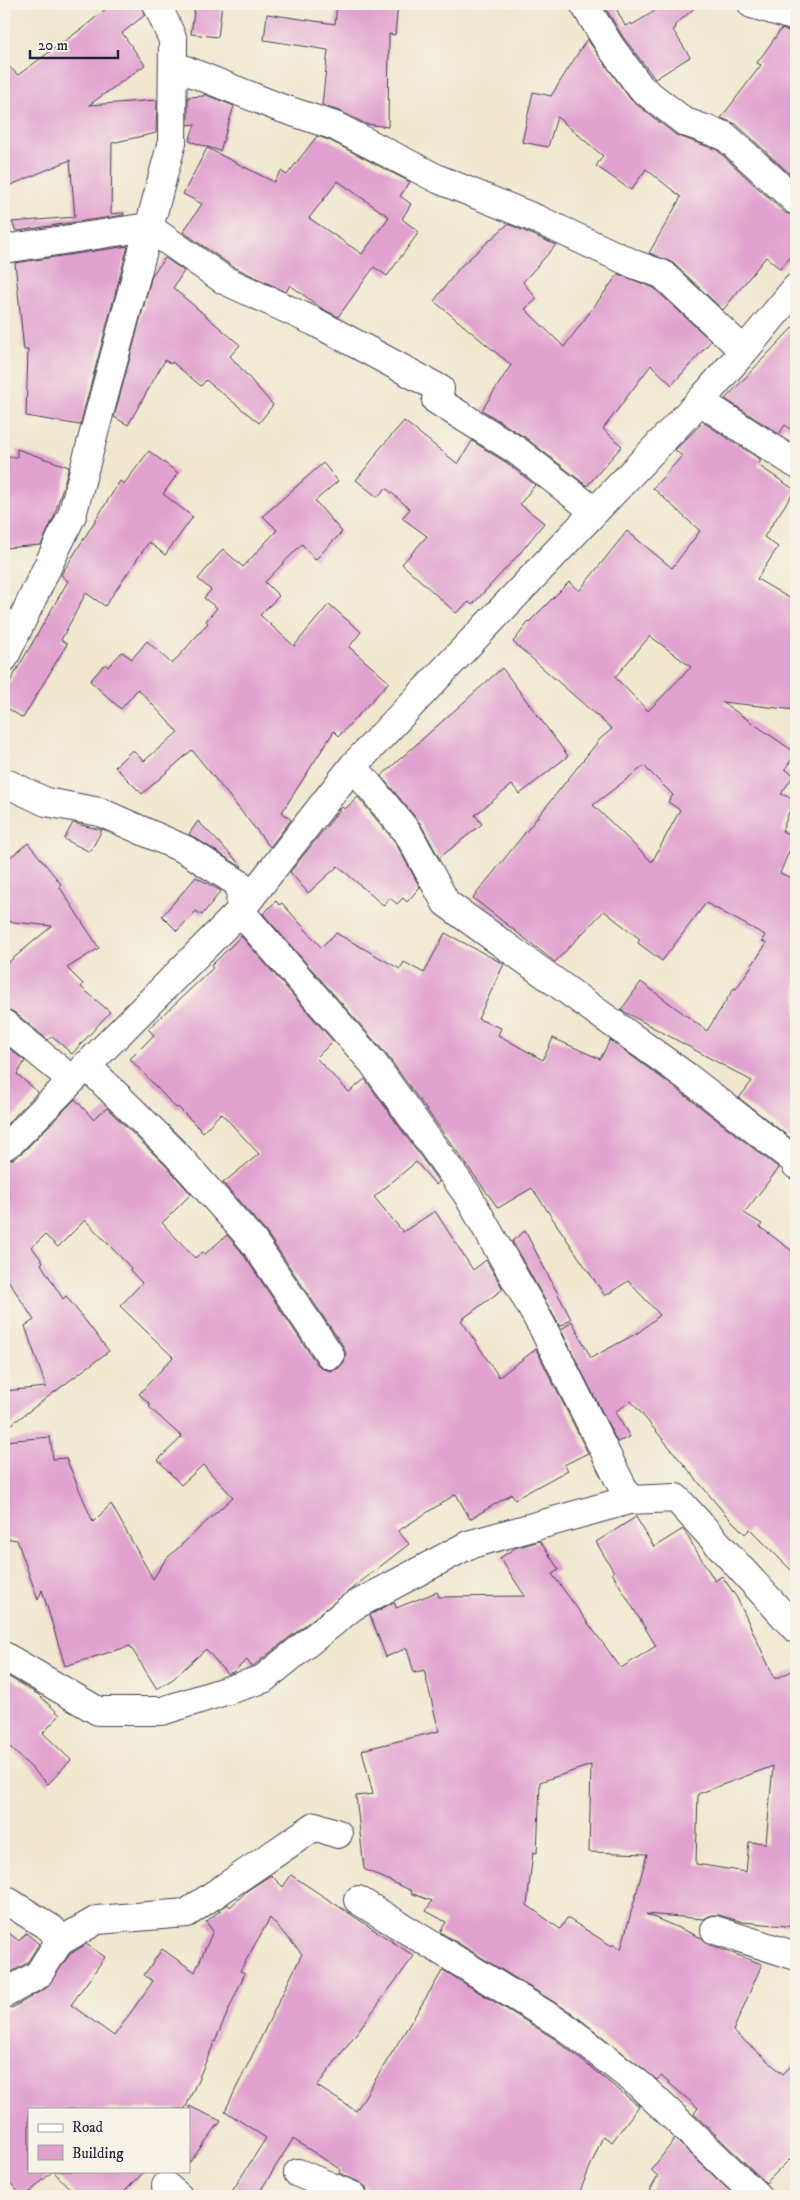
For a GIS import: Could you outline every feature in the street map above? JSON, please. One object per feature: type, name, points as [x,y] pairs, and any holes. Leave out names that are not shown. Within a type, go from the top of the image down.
[{"type":"street","points":[[4,658],[72,515],[172,142],[173,40],[157,4]]},
{"type":"street","points":[[584,4],[610,46],[641,88],[685,122],[725,136],[796,201]]},
{"type":"street","points":[[752,4],[796,17]]},
{"type":"street","points":[[173,65],[278,107],[335,126],[438,179],[539,220],[636,265],[662,274],[744,351]]},
{"type":"street","points":[[4,249],[148,228],[224,280],[315,322],[440,389],[436,400],[516,450],[594,511]]},
{"type":"street","points":[[4,1146],[13,1140],[240,911],[353,766],[700,401],[796,288]]},
{"type":"street","points":[[700,401],[796,464]]},
{"type":"street","points":[[353,766],[408,833],[446,903],[686,1076],[794,1160],[796,1165]]},
{"type":"street","points":[[4,782],[46,802],[100,812],[186,850],[241,885],[240,911],[373,1063],[467,1194],[542,1326],[629,1500]]},
{"type":"street","points":[[4,1024],[79,1072],[176,1154],[252,1241],[330,1355]]},
{"type":"street","points":[[4,1656],[98,1712],[162,1711],[263,1679],[352,1607],[468,1545],[629,1500],[676,1498],[794,1621]]},
{"type":"street","points":[[4,1994],[38,1975],[59,1942],[97,1920],[186,1913],[315,1826],[338,1834]]},
{"type":"street","points":[[4,1899],[52,1929],[59,1942]]},
{"type":"street","points":[[358,1900],[564,2026],[640,2085],[757,2196]]},
{"type":"street","points":[[715,1930],[796,1956]]},
{"type":"street","points":[[298,2173],[353,2196]]},
{"type":"building","points":[[112,4],[142,4],[145,15],[122,33],[145,65],[89,105],[157,100],[156,133],[112,143],[111,214],[124,213],[124,215],[16,231],[12,222],[75,217],[70,160],[4,188],[4,62],[18,75]]},
{"type":"building","points":[[195,4],[222,4],[218,37],[191,34]]},
{"type":"building","points":[[337,4],[398,4],[395,35],[389,34],[388,127],[366,124],[342,112],[322,105],[328,50],[264,40],[267,14],[335,24]]},
{"type":"building","points":[[609,4],[614,4],[625,26],[631,23],[632,25],[666,4],[699,4],[674,26],[676,28],[673,30],[690,57],[655,79],[623,37],[606,9]]},
{"type":"building","points":[[781,29],[796,32],[796,172],[792,176],[736,124],[721,118],[761,65],[757,63]]},
{"type":"building","points":[[587,39],[631,100],[676,135],[717,150],[785,213],[796,216],[796,251],[780,269],[766,257],[723,310],[673,263],[649,253],[681,197],[646,169],[631,190],[596,166],[603,156],[557,117],[548,147],[522,142],[533,92],[551,96]]},
{"type":"building","points":[[204,94],[234,106],[220,151],[189,141],[195,124],[188,125],[188,97],[204,96]]},
{"type":"building","points":[[317,136],[329,140],[410,182],[400,196],[411,204],[402,219],[419,232],[387,276],[374,267],[338,317],[321,308],[290,285],[286,292],[232,266],[183,232],[202,204],[183,194],[207,148],[274,182],[281,171],[287,175]],"holes":[[[338,181],[389,217],[362,254],[309,218]]]},
{"type":"building","points":[[508,224],[556,245],[523,282],[537,299],[525,309],[564,347],[618,274],[654,288],[711,341],[672,385],[651,365],[603,429],[622,446],[587,486],[526,438],[482,410],[511,365],[434,301],[460,267]]},
{"type":"building","points":[[128,246],[80,425],[26,416],[28,350],[24,350],[15,263]]},
{"type":"building","points":[[165,258],[184,271],[173,288],[240,345],[230,356],[273,405],[259,423],[206,380],[201,386],[172,362],[171,364],[165,360],[128,425],[114,417],[152,275]]},
{"type":"building","points":[[796,324],[796,433],[785,425],[779,434],[725,399]]},
{"type":"building","points":[[404,421],[458,464],[472,441],[507,463],[535,485],[520,504],[544,523],[521,552],[472,605],[469,602],[456,613],[402,564],[427,536],[402,518],[410,509],[386,488],[377,497],[356,480],[376,453]]},
{"type":"building","points":[[703,422],[761,460],[758,465],[795,490],[764,537],[778,547],[757,579],[796,602],[796,710],[722,702],[796,753],[785,769],[794,775],[781,794],[794,799],[782,831],[795,837],[780,873],[796,880],[796,1138],[794,1141],[739,1098],[752,1081],[621,1010],[641,982],[707,1031],[734,988],[736,989],[767,943],[762,941],[765,935],[706,903],[662,961],[638,943],[640,939],[604,911],[555,962],[473,898],[600,739],[612,729],[513,642],[527,624],[569,582],[579,591],[627,531],[672,568],[700,531],[653,488],[682,456],[675,450]],"holes":[[[650,636],[691,667],[648,711],[615,677]],[[644,766],[673,795],[668,802],[680,810],[652,862],[593,805]]]},
{"type":"building","points":[[17,449],[69,467],[54,517],[41,545],[4,548],[4,457],[17,457]]},
{"type":"building","points":[[149,451],[178,473],[163,494],[193,517],[165,555],[149,542],[105,606],[86,593],[61,640],[67,644],[23,718],[4,706],[4,692],[68,581],[61,575],[120,481],[124,484]]},
{"type":"building","points":[[323,463],[338,481],[315,501],[342,532],[315,560],[302,544],[265,582],[279,596],[260,615],[294,646],[329,604],[361,632],[349,647],[389,682],[339,736],[334,731],[282,812],[291,820],[270,847],[192,750],[142,794],[115,767],[132,750],[144,761],[178,732],[138,689],[121,709],[90,681],[105,664],[108,667],[122,652],[132,659],[147,641],[172,664],[208,623],[206,621],[217,608],[204,598],[211,590],[198,579],[223,549],[243,567],[277,530],[263,516]]},
{"type":"building","points":[[502,668],[568,756],[520,794],[512,785],[475,815],[482,824],[439,858],[420,823],[381,776]]},
{"type":"building","points":[[358,797],[395,842],[420,887],[407,902],[403,898],[397,904],[390,898],[384,906],[338,866],[308,893],[290,872],[342,807],[345,809]]},
{"type":"building","points":[[198,821],[242,866],[241,867],[189,834]]},
{"type":"building","points":[[73,823],[102,830],[90,852],[64,839]]},
{"type":"building","points":[[28,843],[61,884],[59,886],[99,948],[67,968],[83,984],[81,987],[110,1012],[72,1054],[52,1036],[48,1040],[14,1012],[4,1009],[4,966],[52,926],[4,921],[4,862]]},
{"type":"building","points":[[196,877],[221,891],[202,915],[196,911],[177,931],[162,916]]},
{"type":"building","points":[[276,901],[279,905],[282,903],[321,947],[336,933],[400,969],[404,962],[424,973],[445,933],[504,964],[478,1019],[501,1028],[498,1035],[543,1060],[553,1038],[600,1059],[610,1040],[779,1168],[744,1213],[762,1224],[760,1227],[796,1254],[796,1575],[750,1529],[745,1534],[725,1514],[631,1401],[615,1412],[630,1437],[617,1442],[561,1330],[572,1321],[591,1358],[639,1332],[660,1315],[628,1281],[605,1296],[532,1188],[498,1208],[386,1054],[263,914]]},
{"type":"building","points":[[241,936],[333,1041],[316,1058],[349,1092],[365,1079],[439,1182],[436,1185],[416,1162],[374,1197],[403,1232],[435,1211],[473,1270],[486,1260],[503,1289],[461,1320],[499,1377],[536,1349],[588,1453],[564,1465],[568,1470],[515,1499],[512,1494],[470,1519],[456,1494],[398,1531],[409,1544],[253,1666],[247,1660],[233,1672],[227,1674],[206,1649],[173,1679],[157,1689],[130,1646],[65,1666],[42,1590],[38,1600],[17,1540],[4,1538],[4,1441],[50,1437],[53,1459],[66,1458],[93,1522],[111,1504],[153,1579],[166,1559],[233,1497],[203,1465],[181,1485],[158,1460],[182,1437],[149,1407],[151,1405],[139,1394],[173,1357],[120,1306],[142,1283],[130,1270],[131,1268],[85,1220],[58,1247],[45,1235],[32,1247],[43,1262],[41,1264],[63,1299],[66,1296],[109,1351],[4,1430],[4,1391],[46,1387],[25,1326],[34,1320],[4,1274],[4,1161],[13,1159],[24,1151],[75,1099],[93,1119],[107,1108],[165,1165],[191,1194],[162,1223],[195,1258],[202,1252],[205,1254],[227,1235],[241,1251],[317,1364],[323,1369],[331,1371],[339,1368],[344,1362],[346,1354],[343,1346],[266,1232],[223,1183],[259,1154],[221,1113],[203,1132],[178,1107],[176,1108],[130,1059],[154,1035],[148,1029],[213,968],[211,966]]},
{"type":"building","points":[[4,1044],[25,1061],[17,1074],[38,1092],[4,1127]]},
{"type":"building","points":[[525,1231],[571,1319],[560,1327],[512,1241]]},
{"type":"building","points":[[636,1517],[654,1547],[683,1529],[715,1581],[722,1576],[737,1598],[775,1679],[796,1669],[796,1927],[743,1922],[719,1915],[711,1915],[704,1919],[646,1914],[702,1938],[710,1945],[762,1964],[733,2031],[783,2074],[796,2061],[796,2153],[766,2183],[694,2114],[698,2108],[661,2076],[657,2080],[572,2013],[440,1932],[446,1922],[426,1911],[432,1901],[411,1893],[412,1891],[364,1869],[356,1796],[373,1794],[362,1750],[439,1731],[424,1670],[414,1673],[407,1648],[386,1657],[370,1615],[394,1602],[396,1608],[437,1592],[439,1597],[525,1596],[500,1558],[515,1548],[540,1541],[559,1570],[552,1574],[621,1668],[656,1646],[612,1573],[614,1572],[596,1542]],"holes":[[[591,1765],[589,1852],[647,1854],[621,1949],[614,1944],[612,1946],[567,1918],[560,1929],[527,1905],[533,1852],[537,1853],[540,1782]],[[773,1766],[766,1843],[749,1842],[746,1872],[696,1864],[698,1794]]]},
{"type":"building","points":[[4,1674],[39,1695],[60,1715],[43,1733],[71,1760],[48,1784],[4,1741]]},
{"type":"building","points":[[271,1875],[283,1887],[291,1875],[414,1956],[317,2086],[356,2111],[443,1970],[555,2039],[639,2106],[612,2142],[603,2136],[578,2196],[368,2196],[366,2187],[339,2173],[341,2170],[293,2139],[257,2196],[229,2196],[266,2138],[225,2111],[302,1954],[270,1918],[240,1971],[245,1973],[185,2108],[28,2108],[28,2172],[52,2172],[29,2193],[29,2196],[22,2196],[4,2176],[4,2010],[12,2008],[46,1988],[70,1954],[86,1944],[105,1957],[71,2005],[114,2036],[153,1981],[144,1975],[162,1949],[195,1972],[213,1931],[206,1922],[228,1904],[230,1907],[248,1890]]},
{"type":"building","points":[[4,1929],[19,1941],[26,1933],[39,1944],[27,1963],[10,1973],[4,1967]]},
{"type":"building","points":[[189,2106],[221,2121],[190,2162],[190,2108]]},
{"type":"building","points":[[675,2139],[735,2196],[647,2196],[658,2176],[651,2170]]},
{"type":"building","points":[[54,2172],[144,2172],[120,2196],[77,2196]]}]
